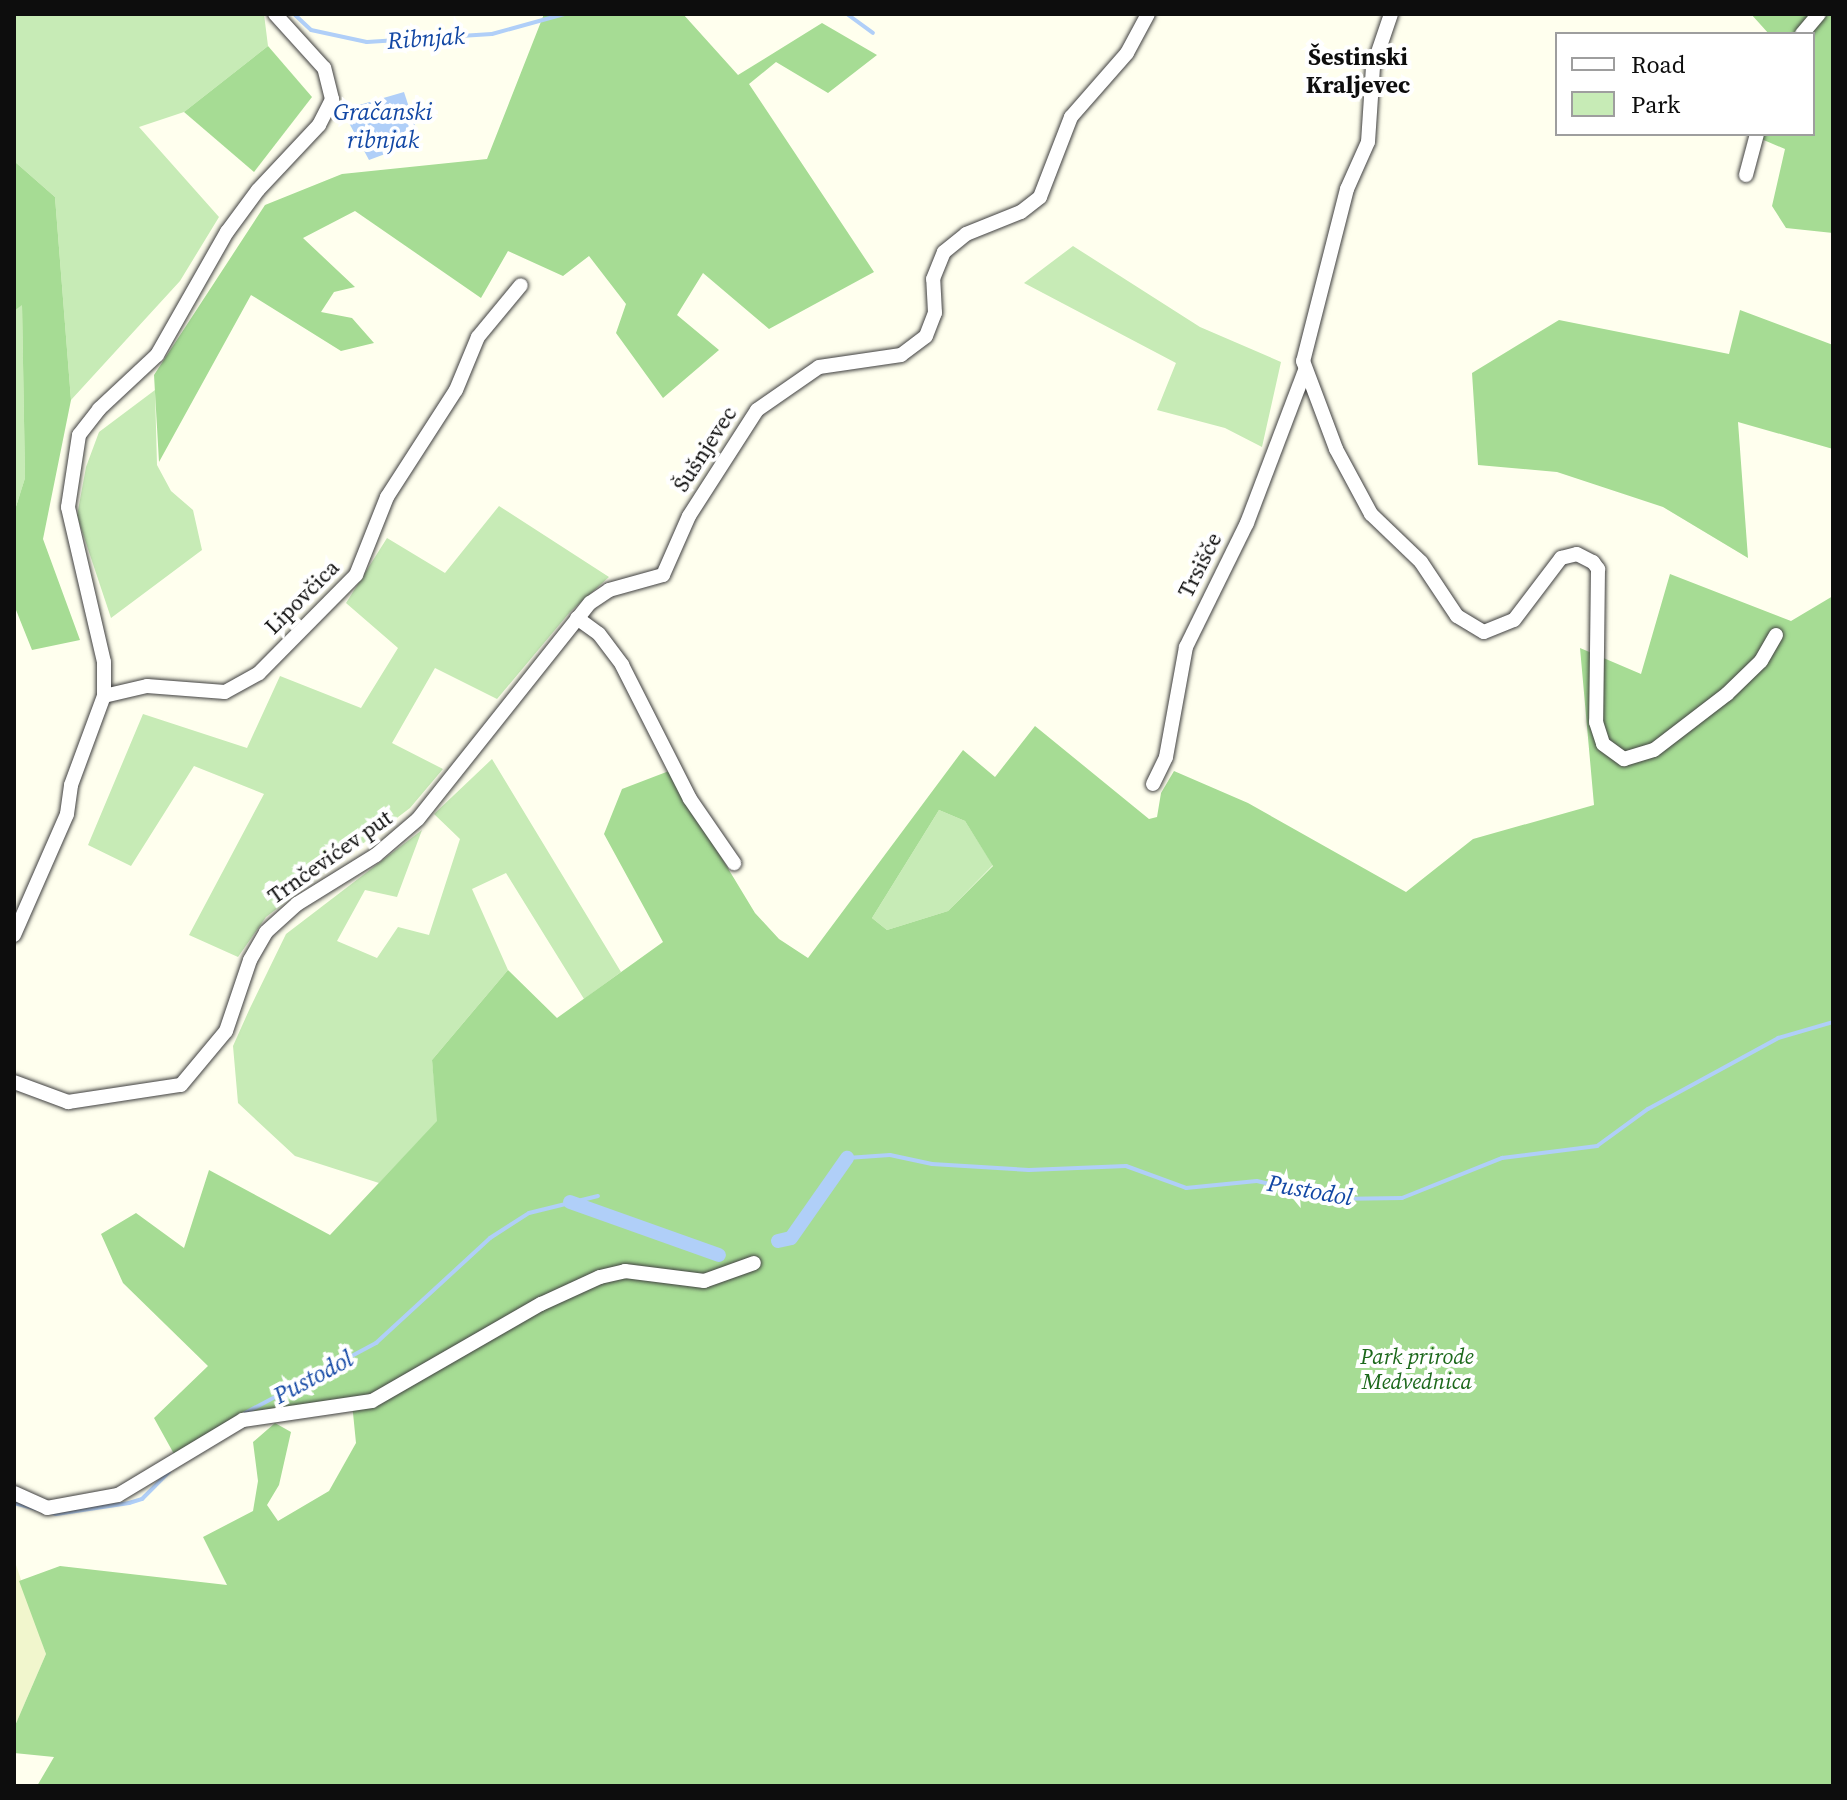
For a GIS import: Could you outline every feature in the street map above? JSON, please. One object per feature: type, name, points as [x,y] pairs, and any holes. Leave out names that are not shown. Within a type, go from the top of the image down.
[{"type":"street","points":[[14,935],[67,814],[71,785],[104,696],[104,662],[68,507],[79,435],[99,409],[157,355],[227,232],[258,190],[319,125],[332,99],[324,68],[275,14]]},
{"type":"street","name":"Šušnjevec","points":[[577,618],[609,590],[663,575],[689,516],[737,435],[775,394],[819,367],[901,355],[926,336],[935,313],[933,279],[944,252],[966,234],[1021,212],[1040,197],[1071,117],[1127,53],[1148,14]]},
{"type":"street","points":[[1391,14],[1373,67],[1372,126],[1347,189],[1333,257],[1316,300],[1305,370],[1340,457],[1371,514],[1421,562],[1466,624],[1484,632],[1504,627],[1561,558],[1577,554],[1593,562],[1598,580],[1594,708],[1603,744],[1616,757],[1642,757],[1686,727],[1753,670],[1776,635]]},
{"type":"street","points":[[1804,32],[1819,14]]},
{"type":"street","points":[[1746,175],[1756,136]]},
{"type":"street","name":"Lipovčica","points":[[104,696],[147,686],[225,692],[259,673],[356,575],[387,497],[456,390],[478,337],[521,285]]},
{"type":"street","name":"Trsišče","points":[[1153,784],[1166,757],[1186,647],[1252,510],[1305,370]]},
{"type":"street","points":[[577,618],[599,634],[622,665],[685,790],[734,863]]},
{"type":"street","name":"Trnčevićev put","points":[[14,1082],[68,1102],[169,1091],[181,1085],[226,1031],[250,960],[266,932],[418,819],[577,618]]},
{"type":"street","points":[[14,1493],[47,1508],[118,1495],[231,1425],[372,1401],[600,1277],[625,1271],[704,1281],[754,1263]]},
{"type":"green space","points":[[14,14],[264,14],[268,46],[184,112],[139,127],[219,217],[180,281],[71,400],[55,197],[14,161]]},
{"type":"green space","points":[[544,14],[683,14],[738,75],[822,23],[877,55],[828,93],[776,62],[749,84],[874,272],[769,329],[703,273],[677,315],[719,350],[663,398],[616,333],[626,304],[589,256],[563,276],[508,251],[481,298],[355,211],[303,238],[355,287],[334,292],[321,312],[352,318],[374,343],[341,351],[251,295],[159,462],[154,375],[265,205],[342,174],[487,159]]},
{"type":"green space","points":[[1751,14],[1833,14],[1833,233],[1786,228],[1772,206],[1785,149],[1759,138],[1815,136],[1815,32],[1767,32]]},
{"type":"green space","points":[[268,46],[312,97],[254,172],[184,112]]},
{"type":"green space","points":[[14,161],[55,197],[71,400],[43,539],[80,640],[32,650],[14,605],[14,513],[25,478],[22,305],[14,311]]},
{"type":"green space","points":[[1073,246],[1200,327],[1281,362],[1262,447],[1225,428],[1157,410],[1176,363],[1024,283]]},
{"type":"green space","points":[[22,304],[25,478],[14,513],[14,311]]},
{"type":"green space","points":[[1740,310],[1833,345],[1833,449],[1738,422],[1748,558],[1663,507],[1557,472],[1478,465],[1472,373],[1559,320],[1729,354]]},
{"type":"green space","points":[[155,390],[157,465],[171,491],[193,510],[202,550],[111,618],[77,516],[86,467],[99,432]]},
{"type":"green space","points":[[499,506],[609,577],[570,612],[497,699],[435,668],[392,743],[443,769],[410,808],[266,917],[238,957],[189,935],[264,794],[194,766],[131,866],[88,845],[143,714],[247,748],[280,676],[361,708],[398,648],[346,603],[387,538],[445,573]]},
{"type":"green space","name":"Park prirode Medvednica","points":[[1670,574],[1791,621],[1833,596],[1833,1786],[37,1786],[54,1757],[14,1753],[14,1728],[46,1654],[19,1581],[60,1566],[227,1585],[203,1537],[253,1511],[258,1481],[253,1442],[275,1423],[291,1432],[279,1485],[267,1505],[278,1521],[329,1491],[356,1443],[352,1403],[235,1420],[174,1454],[154,1418],[208,1366],[123,1283],[101,1234],[136,1213],[184,1248],[209,1170],[330,1235],[437,1121],[432,1060],[508,970],[557,1018],[663,942],[604,834],[622,789],[669,771],[755,913],[779,939],[808,958],[963,750],[995,777],[1035,726],[1149,819],[1157,817],[1161,793],[1174,771],[1248,803],[1406,892],[1473,839],[1594,805],[1580,648],[1641,674]],"holes":[[[939,810],[965,821],[993,866],[948,911],[887,930],[872,918]]]},
{"type":"green space","points":[[492,759],[621,972],[584,999],[506,873],[472,889],[508,970],[432,1060],[438,1121],[379,1183],[295,1156],[238,1103],[233,1046],[286,934],[422,830],[397,897],[365,890],[337,941],[377,958],[398,927],[429,935],[460,839],[434,814]]},
{"type":"green space","points":[[939,810],[965,821],[993,865],[948,911],[887,930],[872,918]]},
{"type":"green space","points":[[14,1559],[46,1654],[14,1728]]},
{"type":"water","name":"Gračanski ribnjak","points":[[404,92],[420,141],[369,160],[342,110]]},
{"type":"waterway","name":"Ribnjak","points":[[294,14],[311,30],[367,42],[492,34],[564,14]]},
{"type":"waterway","name":"Ribnjak","points":[[847,14],[873,33]]},
{"type":"waterway","name":"Pustodol","points":[[847,1158],[890,1155],[932,1164],[1029,1170],[1126,1166],[1186,1188],[1257,1181],[1335,1199],[1402,1198],[1502,1158],[1597,1146],[1648,1109],[1778,1038],[1833,1022]]},
{"type":"waterway","points":[[778,1241],[791,1238],[847,1158]]},
{"type":"waterway","name":"Pustodol","points":[[245,1413],[376,1343],[490,1238],[529,1213],[598,1196]]},
{"type":"waterway","points":[[570,1202],[719,1255]]},
{"type":"waterway","name":"Pustodol","points":[[14,1503],[56,1514],[129,1503],[142,1499],[169,1472]]},
{"type":"district","name":"Šestinski Kraljevec","points":[[1358,71]]}]
